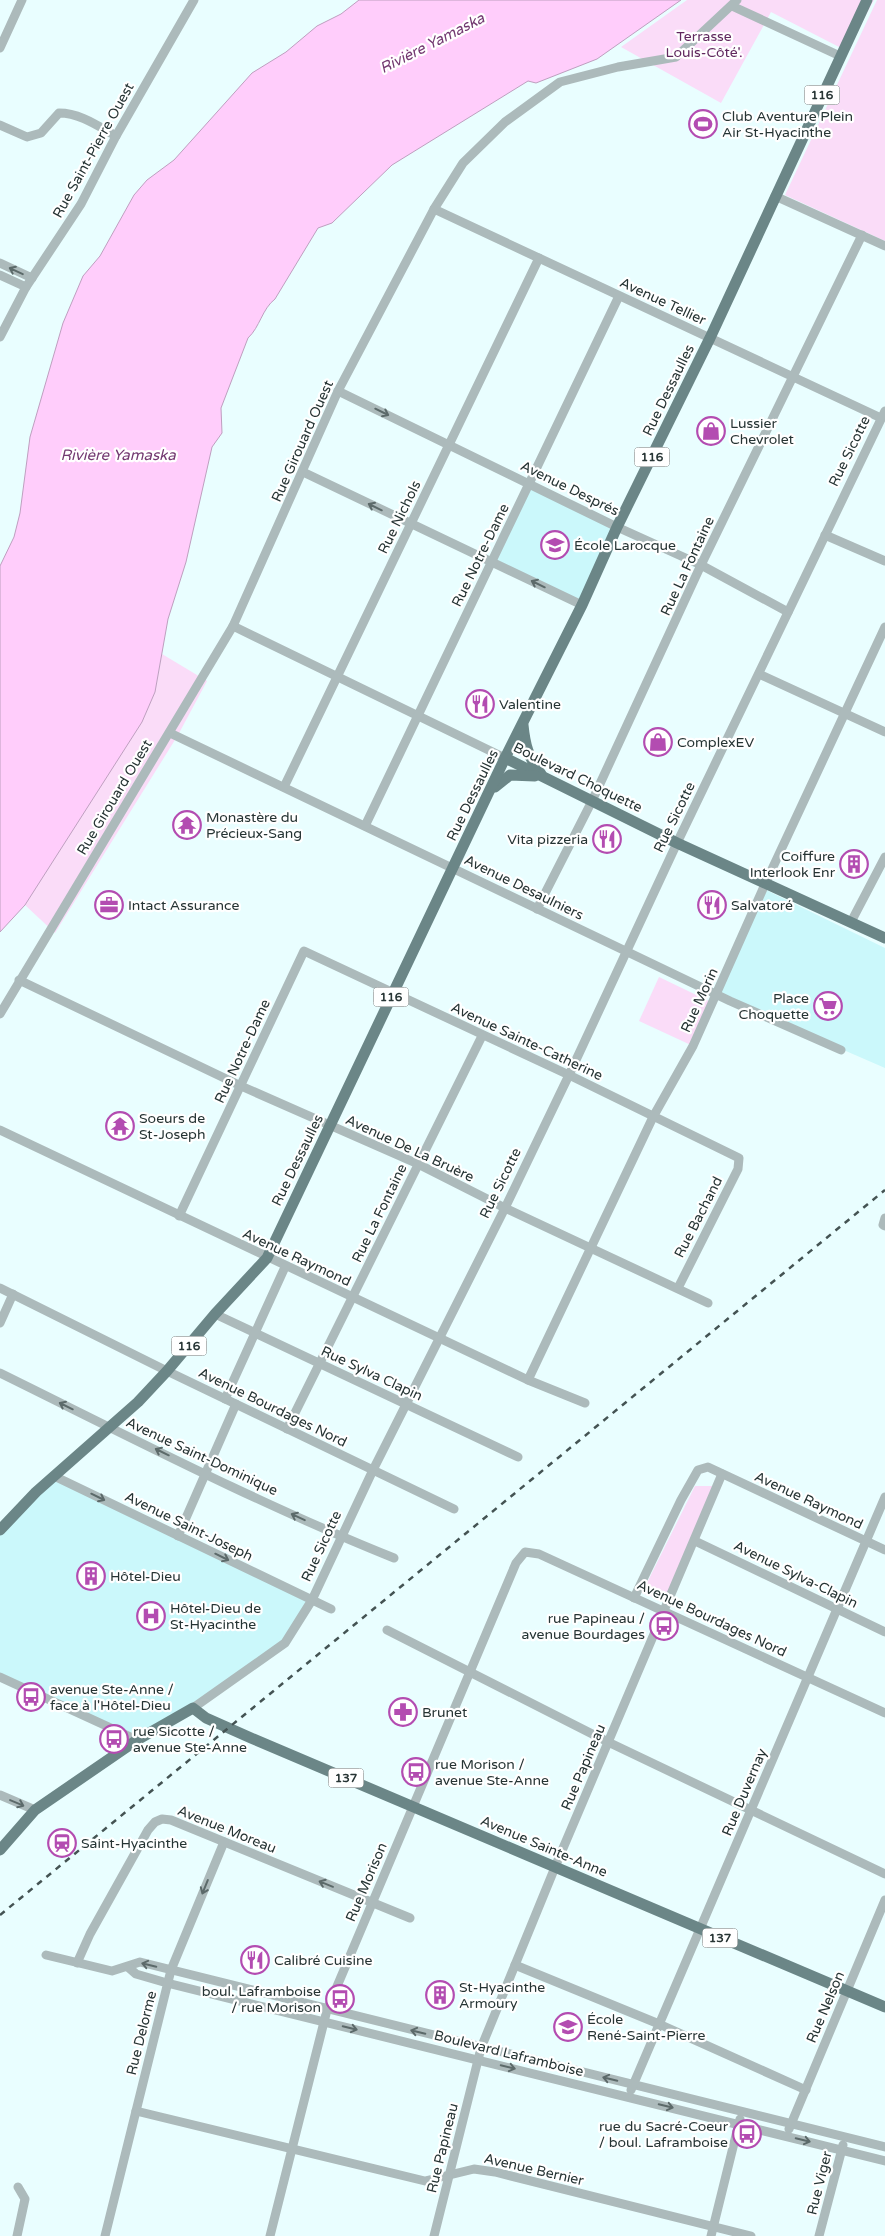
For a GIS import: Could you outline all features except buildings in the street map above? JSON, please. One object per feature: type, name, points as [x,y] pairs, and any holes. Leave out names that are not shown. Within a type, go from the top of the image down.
[{"type":"main road","name":"Rue Dessaulles","points":[[0,1530],[54,1476],[110,1428],[168,1371],[214,1314],[267,1258],[505,758],[582,605],[617,527],[710,338],[867,0]]},
{"type":"main road","points":[[523,722],[525,747],[532,762],[544,777]]},
{"type":"main road","name":"Boulevard Choquette","points":[[505,758],[677,844],[766,882],[885,938]]},
{"type":"main road","points":[[489,793],[497,784],[510,775],[544,777]]},
{"type":"main road","name":"Rue Sicotte","points":[[0,1850],[34,1810],[137,1740],[193,1708]]},
{"type":"main road","name":"Avenue Sainte-Anne","points":[[193,1708],[206,1718],[224,1726],[700,1930],[885,2007]]},
{"type":"street","points":[[0,48],[4,29],[22,0]]},
{"type":"street","name":"Rue Saint-Pierre Ouest","points":[[0,338],[26,287],[81,204],[116,136],[194,0]]},
{"type":"street","points":[[734,3],[840,56]]},
{"type":"street","name":"Rue Girouard Ouest","points":[[0,1014],[233,626],[338,391],[434,209],[462,163],[505,122],[560,82],[618,67],[676,57],[734,3]]},
{"type":"street","points":[[0,125],[27,137],[41,133],[58,113],[65,113],[76,115],[116,136]]},
{"type":"street","points":[[775,196],[885,246]]},
{"type":"street","name":"Avenue Tellier","points":[[434,209],[793,377],[883,414]]},
{"type":"street","name":"Rue La Fontaine","points":[[536,909],[592,801],[701,565],[862,235]]},
{"type":"street","name":"Rue Nichols","points":[[284,787],[539,258]]},
{"type":"street","points":[[0,264],[32,278]]},
{"type":"street","points":[[0,275],[26,287]]},
{"type":"street","name":"Rue Notre-Dame","points":[[365,826],[619,296]]},
{"type":"street","name":"Avenue Després","points":[[338,391],[617,527],[701,565],[788,612]]},
{"type":"street","name":"Rue Sicotte","points":[[193,1708],[285,1643],[312,1600],[405,1404],[569,1075],[677,844],[883,414]]},
{"type":"street","points":[[303,472],[582,605]]},
{"type":"street","points":[[826,535],[885,561]]},
{"type":"street","name":"Boulevard Choquette","points":[[233,626],[505,758]]},
{"type":"street","name":"Rue Morin","points":[[528,1380],[653,1117],[693,1046],[766,882],[885,627]]},
{"type":"street","points":[[759,674],[885,732]]},
{"type":"street","name":"Avenue Desaulniers","points":[[170,733],[717,995],[841,1050]]},
{"type":"street","points":[[851,922],[885,857]]},
{"type":"street","name":"Rue Notre-Dame","points":[[179,1216],[304,950]]},
{"type":"street","name":"Avenue Sainte-Catherine","points":[[304,950],[482,1036],[569,1075],[739,1158]]},
{"type":"street","name":"Avenue De La Bruère","points":[[19,980],[241,1086],[418,1164],[504,1208],[708,1303]]},
{"type":"street","name":"Rue La Fontaine","points":[[287,1429],[482,1036]]},
{"type":"street","name":"Avenue Raymond","points":[[0,1130],[438,1339],[528,1380],[585,1403]]},
{"type":"street","name":"Rue Bachand","points":[[678,1288],[738,1169],[739,1158]]},
{"type":"street","points":[[885,1218],[883,1224],[885,1226]]},
{"type":"street","points":[[225,1399],[286,1267]]},
{"type":"street","name":"Avenue Bourdages Nord","points":[[0,1288],[454,1509]]},
{"type":"street","points":[[0,1323],[13,1294]]},
{"type":"street","name":"Rue Sylva Clapin","points":[[214,1314],[518,1458]]},
{"type":"street","name":"Avenue Saint-Dominique","points":[[0,1373],[110,1428],[342,1537],[394,1558]]},
{"type":"street","points":[[178,1536],[236,1404]]},
{"type":"street","points":[[634,1598],[681,1500],[698,1470],[708,1468],[722,1474]]},
{"type":"street","name":"Avenue Raymond","points":[[722,1474],[885,1550]]},
{"type":"street","name":"Rue Papineau","points":[[434,2236],[481,2048],[722,1474]]},
{"type":"street","name":"Avenue Saint-Joseph","points":[[54,1476],[331,1609]]},
{"type":"street","name":"Rue Duvernay","points":[[630,2098],[632,2085],[885,1497]]},
{"type":"street","name":"Avenue Sylva-Clapin","points":[[695,1541],[885,1632]]},
{"type":"street","name":"Avenue Bourdages Nord","points":[[525,1552],[539,1554],[885,1713]]},
{"type":"street","name":"Rue Morison","points":[[270,2236],[327,2010],[516,1563],[525,1552]]},
{"type":"street","points":[[387,1630],[470,1670],[608,1742],[885,1874]]},
{"type":"street","points":[[0,1677],[137,1740]]},
{"type":"street","points":[[0,1795],[34,1810]]},
{"type":"street","name":"Avenue Moreau","points":[[77,1963],[90,1934],[138,1846],[155,1822],[162,1819],[171,1820],[410,1918]]},
{"type":"street","name":"Rue Delorme","points":[[105,2236],[167,1983],[224,1842]]},
{"type":"street","name":"Rue Nelson","points":[[786,2136],[885,1900]]},
{"type":"street","name":"Boulevard Laframboise","points":[[46,1956],[112,1971],[140,1962],[327,2010],[885,2147]]},
{"type":"street","points":[[515,1965],[659,2024],[806,2090]]},
{"type":"street","name":"Boulevard Laframboise","points":[[128,1967],[136,1974],[167,1983],[885,2161]]},
{"type":"street","points":[[228,1998],[231,1986]]},
{"type":"street","name":"Avenue Bernier","points":[[136,2111],[425,2181],[474,2169],[495,2172],[713,2231],[751,2236]]},
{"type":"street","points":[[713,2231],[742,2112]]},
{"type":"street","name":"Rue Viger","points":[[819,2236],[845,2137]]},
{"type":"street","points":[[17,2236],[25,2199],[18,2187]]},
{"type":"shaded area","name":"École Larocque","points":[[530,483],[617,527],[582,605],[492,562]]},
{"type":"shaded area","name":"Place Choquette","points":[[764,889],[885,948],[885,1068],[717,995]]},
{"type":"shaded area","name":"Hôtel-Dieu de St-Hyacinthe","points":[[54,1476],[312,1600],[285,1643],[137,1740],[0,1677],[0,1530]]},
{"type":"green space","name":"Terrasse Louis-Côté'.","points":[[687,0],[874,0],[852,41],[841,48],[771,12],[721,103],[621,47]]},
{"type":"green space","points":[[877,0],[885,0],[885,241],[785,195]]},
{"type":"green space","points":[[162,654],[207,681],[178,735],[55,933],[25,905],[142,721],[155,692]]},
{"type":"green space","points":[[659,977],[713,1003],[693,1046],[639,1021]]},
{"type":"green space","points":[[695,1486],[714,1486],[666,1602],[642,1593]]},
{"type":"water","name":"Rivière Yamaska","points":[[359,0],[681,0],[597,59],[536,83],[528,81],[392,165],[332,223],[318,228],[275,299],[248,338],[221,408],[222,433],[212,447],[186,562],[168,619],[155,692],[142,722],[25,905],[0,932],[0,566],[14,537],[20,513],[30,437],[63,323],[83,276],[100,256],[134,195],[147,180],[174,160],[252,73],[286,52],[317,26],[341,14]]},
{"type":"railway","points":[[0,1915],[885,1190]]},
{"type":"place","name":"Club Aventure Plein Air St-Hyacinthe","points":[[703,124]]},
{"type":"place","name":"Lussier Chevrolet","points":[[711,431]]},
{"type":"place","name":"École Larocque","points":[[555,545]]},
{"type":"place","name":"Valentine","points":[[480,704]]},
{"type":"place","name":"ComplexEV","points":[[658,742]]},
{"type":"place","name":"Monastère du Précieux-Sang","points":[[187,825]]},
{"type":"place","name":"Vita pizzeria","points":[[607,839]]},
{"type":"place","name":"Coiffure Interlook Enr","points":[[854,864]]},
{"type":"place","name":"Intact Assurance","points":[[109,905]]},
{"type":"place","name":"Salvatoré","points":[[712,905]]},
{"type":"place","name":"Place Choquette","points":[[828,1006]]},
{"type":"place","name":"Soeurs de St-Joseph","points":[[120,1126]]},
{"type":"place","name":"Hôtel-Dieu","points":[[91,1576]]},
{"type":"place","name":"Hôtel-Dieu de St-Hyacinthe","points":[[151,1616]]},
{"type":"place","name":"rue Papineau / avenue Bourdages","points":[[664,1626]]},
{"type":"place","name":"avenue Ste-Anne / face à l'Hôtel-Dieu","points":[[31,1697]]},
{"type":"place","name":"Brunet","points":[[403,1712]]},
{"type":"place","name":"rue Sicotte / avenue Ste-Anne","points":[[114,1739]]},
{"type":"place","name":"rue Morison / avenue Ste-Anne","points":[[416,1772]]},
{"type":"place","name":"Saint-Hyacinthe","points":[[62,1843]]},
{"type":"place","name":"Calibré Cuisine","points":[[255,1960]]},
{"type":"place","name":"St-Hyacinthe Armoury","points":[[440,1995]]},
{"type":"place","name":"boul. Laframboise / rue Morison","points":[[340,1999]]},
{"type":"place","name":"École René-Saint-Pierre","points":[[568,2027]]},
{"type":"place","name":"rue du Sacré-Coeur / boul. Laframboise","points":[[747,2134]]}]
